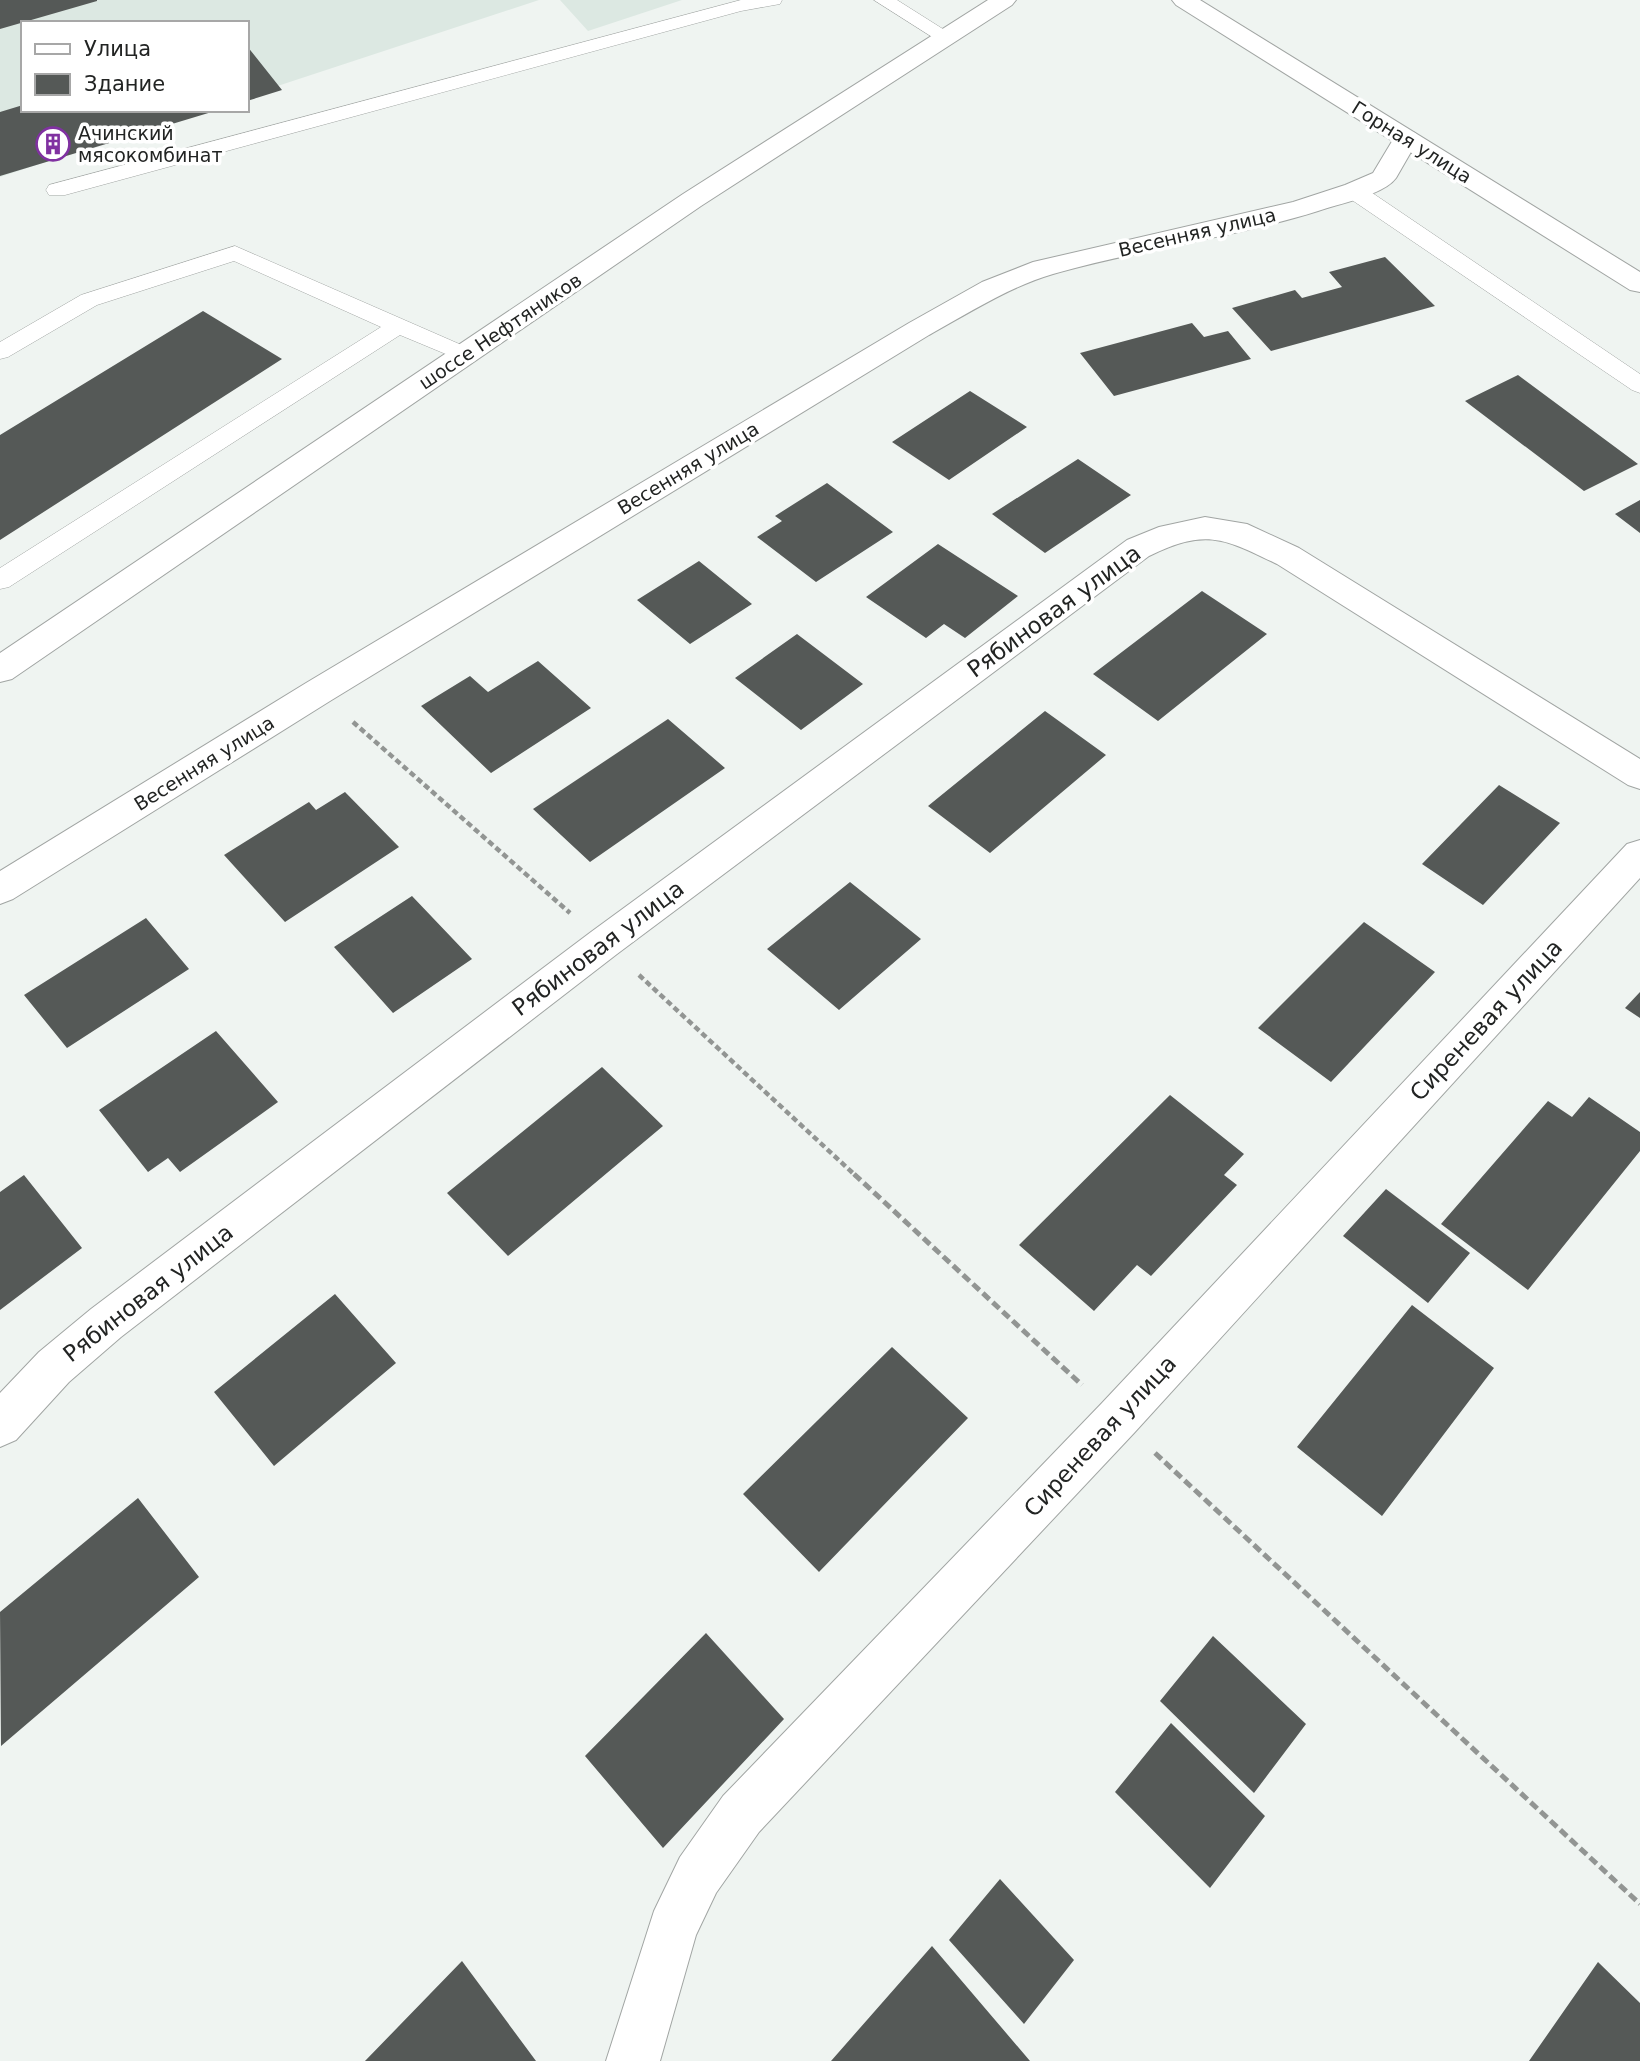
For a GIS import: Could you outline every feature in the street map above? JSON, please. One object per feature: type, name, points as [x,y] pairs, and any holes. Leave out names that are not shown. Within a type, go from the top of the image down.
[{"type":"street","name":"шоссе Нефтяников","points":[[0,670],[692,200],[1004,0]]},
{"type":"street","name":"Горная улица","points":[[1184,0],[1640,284]]},
{"type":"street","name":"Весенняя улица","points":[[0,890],[318,692],[919,329],[992,288],[1043,268],[1300,208],[1354,191],[1383,178],[1406,138]]},
{"type":"street","name":"Рябиновая улица","points":[[0,1425],[54,1367],[106,1324],[604,943],[1138,548],[1162,536],[1193,530],[1228,530],[1288,556],[1640,775]]},
{"type":"street","name":"Сиреневая улица","points":[[633,2061],[672,1930],[698,1875],[741,1814],[1118,1418],[1640,854]]},
{"type":"lane","points":[[57,190],[739,6],[773,0]]},
{"type":"lane","points":[[884,0],[944,36]]},
{"type":"lane","points":[[1354,191],[1640,385]]},
{"type":"lane","points":[[0,352],[89,300],[235,253],[465,355]]},
{"type":"lane","points":[[0,580],[400,325]]},
{"type":"path","points":[[318,692],[604,943],[1640,1904]]},
{"type":"shaded area","points":[[0,0],[539,0],[248,96],[248,21],[21,21],[21,112],[197,112],[0,177]]},
{"type":"shaded area","points":[[560,0],[682,0],[588,31]]},
{"type":"building","points":[[0,0],[97,0],[21,21],[0,29]]},
{"type":"building","name":"Ачинский мясокомбинат","points":[[248,47],[282,90],[248,101]]},
{"type":"building","name":"Ачинский мясокомбинат","points":[[21,106],[21,112],[212,112],[0,176],[0,112]]},
{"type":"building","points":[[1385,257],[1435,306],[1271,351],[1232,308],[1295,290],[1302,298],[1342,287],[1329,272]]},
{"type":"building","points":[[203,311],[282,359],[0,540],[0,435]]},
{"type":"building","points":[[1192,323],[1204,337],[1228,331],[1251,359],[1114,396],[1080,353]]},
{"type":"building","points":[[1518,375],[1638,464],[1584,491],[1465,401]]},
{"type":"building","points":[[970,391],[1027,427],[949,480],[892,442]]},
{"type":"building","points":[[1078,459],[1131,495],[1045,553],[992,514]]},
{"type":"building","points":[[827,483],[893,532],[816,582],[757,537],[782,521],[775,516]]},
{"type":"building","points":[[1640,500],[1640,533],[1615,514]]},
{"type":"building","points":[[938,544],[1018,596],[965,638],[944,624],[926,638],[866,597]]},
{"type":"building","points":[[699,561],[752,604],[690,644],[637,600]]},
{"type":"building","points":[[1202,591],[1267,634],[1158,721],[1093,674]]},
{"type":"building","points":[[797,634],[863,684],[801,730],[735,678]]},
{"type":"building","points":[[538,661],[591,708],[491,773],[421,706],[470,676],[488,692]]},
{"type":"building","points":[[1045,711],[1106,755],[990,853],[928,806]]},
{"type":"building","points":[[668,719],[725,768],[590,862],[533,809]]},
{"type":"building","points":[[1499,785],[1560,823],[1483,905],[1422,864]]},
{"type":"building","points":[[345,792],[399,847],[285,922],[224,855],[309,802],[316,810]]},
{"type":"building","points":[[850,882],[921,939],[839,1010],[767,949]]},
{"type":"building","points":[[412,896],[472,959],[393,1013],[334,947]]},
{"type":"building","points":[[146,918],[189,969],[67,1048],[24,995]]},
{"type":"building","points":[[1364,922],[1435,972],[1331,1082],[1258,1028]]},
{"type":"building","points":[[1640,992],[1640,1018],[1625,1008]]},
{"type":"building","points":[[216,1031],[278,1102],[180,1172],[168,1158],[148,1172],[99,1110]]},
{"type":"building","points":[[602,1067],[663,1126],[508,1256],[447,1193]]},
{"type":"building","points":[[1170,1095],[1244,1154],[1224,1175],[1237,1185],[1151,1276],[1137,1265],[1094,1311],[1019,1245]]},
{"type":"building","points":[[1589,1097],[1640,1132],[1640,1151],[1528,1290],[1441,1224],[1548,1101],[1572,1117]]},
{"type":"building","points":[[24,1175],[82,1248],[0,1310],[0,1192]]},
{"type":"building","points":[[1386,1189],[1470,1253],[1428,1303],[1343,1236]]},
{"type":"building","points":[[335,1294],[396,1363],[274,1466],[214,1392]]},
{"type":"building","points":[[1412,1305],[1494,1368],[1382,1516],[1297,1447]]},
{"type":"building","points":[[892,1347],[968,1418],[819,1572],[743,1494]]},
{"type":"building","points":[[138,1498],[199,1577],[1,1746],[0,1612]]},
{"type":"building","points":[[706,1633],[784,1719],[663,1848],[585,1756]]},
{"type":"building","points":[[1213,1636],[1306,1724],[1254,1793],[1160,1701]]},
{"type":"building","points":[[1171,1723],[1265,1816],[1210,1888],[1115,1792]]},
{"type":"building","points":[[1000,1879],[1074,1960],[1024,2024],[949,1940]]},
{"type":"building","points":[[932,1946],[1030,2061],[831,2061]]},
{"type":"building","points":[[462,1961],[536,2061],[365,2061]]},
{"type":"building","points":[[1598,1962],[1640,2003],[1640,2061],[1529,2061]]},
{"type":"place","name":"Ачинский мясокомбинат","points":[[53,144]]}]
